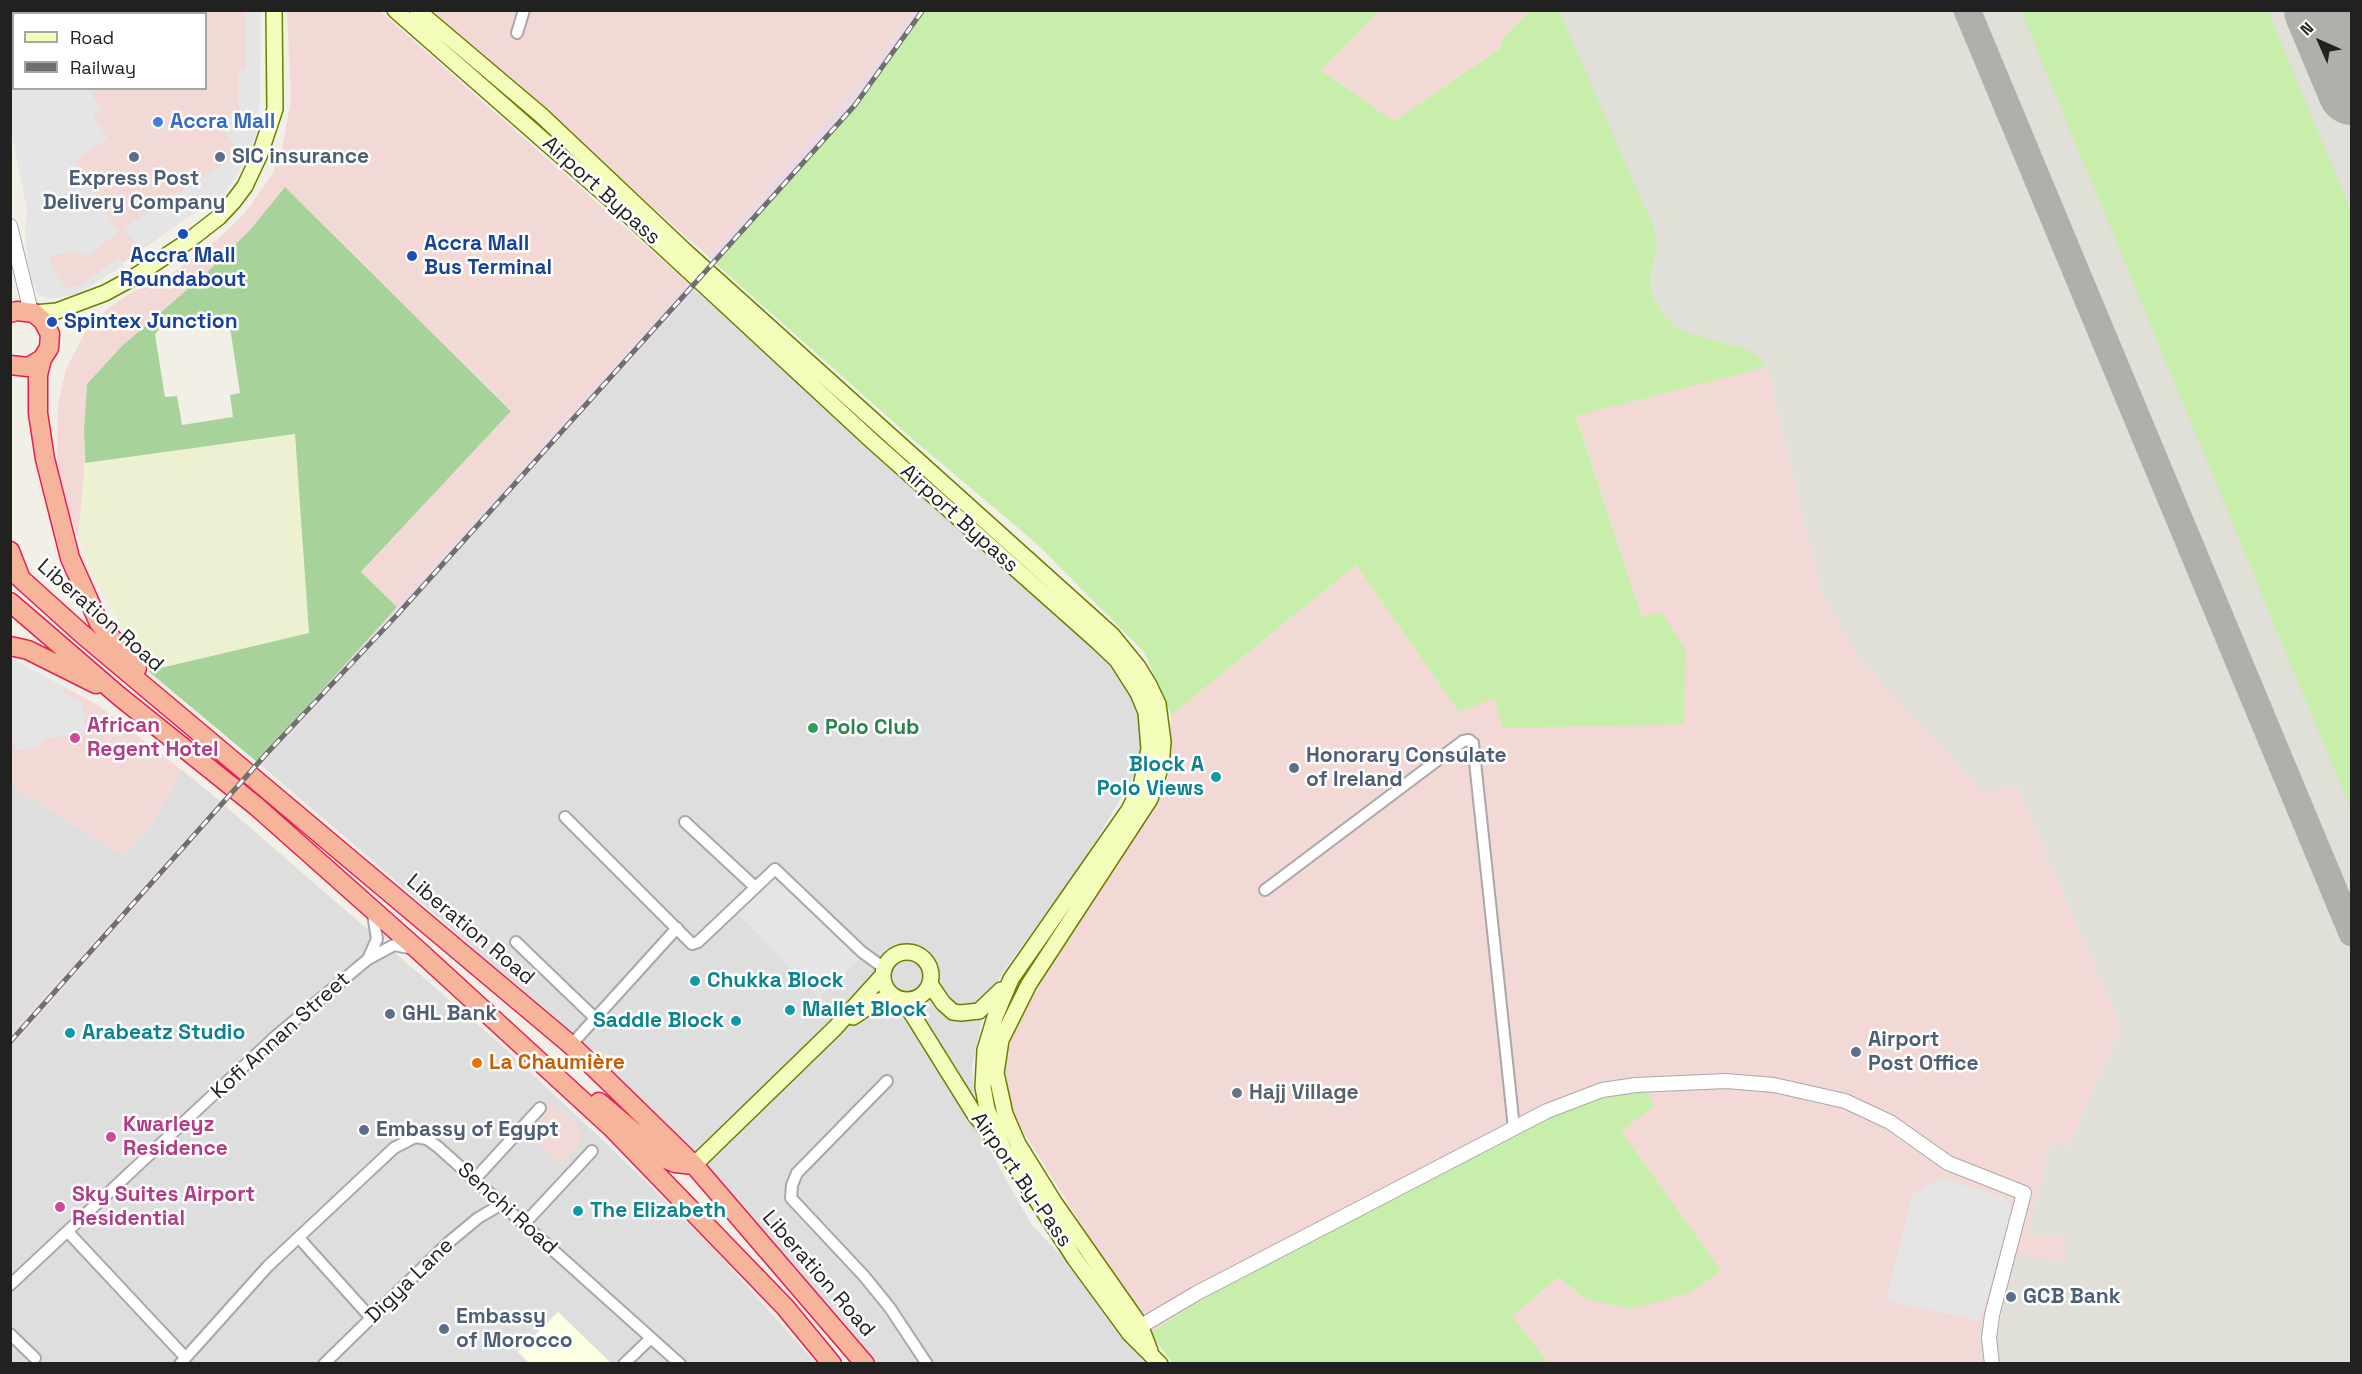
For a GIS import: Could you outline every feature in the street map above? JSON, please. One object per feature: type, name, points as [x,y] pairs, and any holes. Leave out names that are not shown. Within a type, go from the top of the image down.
[{"type":"highway","points":[[10,313],[32,313],[43,321],[50,334],[49,348],[42,359],[38,388],[40,424],[45,459],[70,558],[99,623],[163,700]]},
{"type":"highway","points":[[10,366],[28,367],[42,359]]},
{"type":"highway","points":[[10,550],[16,574]]},
{"type":"highway","name":"Liberation Road","points":[[16,574],[81,633],[571,1045],[694,1165],[865,1364]]},
{"type":"highway","points":[[10,602],[119,696],[256,806],[418,950],[611,1127],[785,1307],[832,1364]]},
{"type":"highway","points":[[10,646],[28,650],[119,696]]},
{"type":"highway","points":[[570,1089],[579,1090],[612,1111],[670,1162],[694,1165]]},
{"type":"main road","points":[[32,313],[57,311],[105,293],[131,279],[187,242],[219,217],[232,202],[244,186],[260,154],[275,109],[274,10]]},
{"type":"main road","name":"Airport Bypass","points":[[395,10],[625,212],[872,441],[1098,642],[1117,660],[1128,676],[1146,712],[1149,730],[1149,749],[1141,786],[1117,827],[1011,979],[995,1017],[982,1069],[987,1109],[1011,1147]]},
{"type":"main road","name":"Airport Bypass","points":[[417,10],[559,131],[685,251],[1112,635],[1138,667],[1149,685],[1158,704],[1163,742],[1161,766],[1150,799],[1029,984],[1001,1040],[996,1073],[998,1090],[1010,1129],[1011,1147]]},
{"type":"main road","points":[[694,1165],[835,1028],[883,972],[890,959],[899,953],[910,951],[920,955],[928,963],[932,973],[930,984],[920,998],[898,998],[874,1003],[835,1028]]},
{"type":"main road","points":[[883,972],[883,984],[898,998]]},
{"type":"main road","points":[[930,984],[953,1012],[969,1013],[988,1005],[1011,979]]},
{"type":"main road","name":"Airport By-Pass","points":[[898,998],[975,1114],[1011,1147],[1054,1202],[1160,1364]]},
{"type":"street","points":[[517,33],[524,10]]},
{"type":"street","points":[[10,226],[32,313]]},
{"type":"street","points":[[1265,890],[1463,741],[1469,740],[1473,743],[1514,1128]]},
{"type":"street","points":[[565,817],[694,945],[772,870],[776,870],[883,972]]},
{"type":"street","points":[[685,822],[755,887]]},
{"type":"street","name":"Kofi Annan Street","points":[[368,959],[377,939],[378,930],[371,908]]},
{"type":"street","points":[[571,1045],[677,928]]},
{"type":"street","points":[[516,942],[595,1018]]},
{"type":"street","name":"Kofi Annan Street","points":[[10,1284],[276,1036],[368,959],[394,945],[418,950]]},
{"type":"street","points":[[887,1081],[797,1173],[792,1185],[791,1198],[864,1276],[890,1308],[927,1364]]},
{"type":"street","points":[[1135,1329],[1547,1111],[1602,1090],[1680,1083],[1726,1082],[1774,1085],[1845,1101],[1890,1122],[1948,1163],[2024,1193],[1992,1315],[1989,1338],[1992,1364]]},
{"type":"street","points":[[474,1179],[540,1108]]},
{"type":"street","name":"Senchi Road","points":[[183,1360],[268,1266],[394,1148],[409,1138],[427,1139],[680,1364]]},
{"type":"street","points":[[524,1224],[592,1151]]},
{"type":"street","name":"Digya Lane","points":[[324,1364],[448,1243],[478,1218],[502,1204]]},
{"type":"street","points":[[68,1232],[183,1360]]},
{"type":"street","points":[[299,1238],[371,1318]]},
{"type":"street","points":[[10,1334],[35,1358]]},
{"type":"street","points":[[624,1364],[651,1338]]},
{"type":"shaded area","points":[[76,10],[76,12],[12,12],[12,90],[97,90],[91,94],[101,110],[93,116],[108,139],[75,160],[118,232],[89,256],[74,251],[48,257],[65,288],[80,285],[119,257],[124,265],[78,294],[52,298],[38,295],[29,274],[25,231],[27,208],[11,130],[10,11]]},
{"type":"shaded area","points":[[10,11],[261,11],[257,132],[243,165],[216,206],[194,213],[78,294],[52,298],[38,295],[27,248],[27,208],[11,130]]},
{"type":"shaded area","points":[[246,11],[261,11],[260,99],[257,132],[243,165],[216,206],[194,213],[139,249],[124,228],[239,154],[219,121],[239,109],[239,69],[246,69]]},
{"type":"shaded area","points":[[287,11],[380,11],[688,283],[397,607],[361,573],[511,410],[285,187],[250,230],[205,274],[122,346],[87,384],[84,492],[78,538],[69,513],[57,464],[58,404],[66,369],[84,334],[108,308],[136,290],[158,284],[217,240],[245,213],[273,173],[282,149],[291,100]]},
{"type":"shaded area","points":[[432,11],[913,11],[868,73],[709,257]]},
{"type":"shaded area","points":[[913,11],[925,11],[816,150],[716,264],[709,257],[868,73]]},
{"type":"shaded area","points":[[1379,11],[1530,11],[1502,39],[1501,48],[1394,121],[1321,70]]},
{"type":"shaded area","points":[[1559,11],[2351,11],[2351,1363],[1981,1363],[1979,1322],[1999,1324],[2015,1256],[2065,1261],[2066,1238],[2027,1235],[2051,1141],[2068,1147],[2121,1027],[2016,784],[1986,795],[1856,654],[1820,588],[1767,367],[1746,349],[1684,332],[1672,324],[1660,309],[1652,293],[1650,277],[1657,245]]},
{"type":"shaded area","points":[[688,283],[695,290],[262,766],[257,762]]},
{"type":"shaded area","points":[[695,290],[1097,646],[1128,685],[1141,727],[1139,768],[1085,859],[1003,972],[986,1001],[972,1067],[977,1127],[1031,1224],[1070,1265],[1144,1363],[874,1363],[650,1112],[451,928],[262,766]]},
{"type":"shaded area","points":[[1767,367],[1820,588],[1998,791],[2016,784],[2121,1027],[2068,1147],[2051,1141],[2027,1235],[2067,1238],[2065,1261],[2015,1257],[1999,1324],[1980,1323],[1981,1364],[1549,1363],[1512,1316],[1558,1277],[1586,1299],[1721,1270],[1620,1130],[1654,1106],[1289,1243],[1150,1333],[1010,1111],[1002,1066],[1025,1002],[1120,862],[1168,777],[1171,715],[1356,565],[1459,712],[1642,617],[1576,415]]},
{"type":"shaded area","points":[[295,434],[309,633],[148,671],[93,575],[78,538],[85,463]]},
{"type":"shaded area","name":"African Regent Hotel","points":[[10,658],[98,705],[182,770],[153,823],[123,855],[11,786]]},
{"type":"shaded area","points":[[10,658],[65,687],[63,694],[82,701],[85,732],[42,740],[41,746],[16,751],[11,733]]},
{"type":"shaded area","points":[[182,770],[220,801],[11,1033],[11,786],[123,855],[153,823]]},
{"type":"shaded area","points":[[220,801],[225,806],[11,1047],[11,1033]]},
{"type":"shaded area","points":[[225,806],[499,1043],[608,1145],[709,1244],[816,1363],[11,1364],[11,1047]]},
{"type":"shaded area","points":[[779,877],[860,958],[819,997],[736,912],[769,878]]},
{"type":"shaded area","points":[[552,1103],[580,1128],[581,1142],[560,1165],[526,1130]]},
{"type":"shaded area","points":[[1941,1178],[2006,1198],[2012,1209],[1980,1321],[1886,1300],[1913,1194]]},
{"type":"shaded area","points":[[558,1312],[611,1363],[529,1363],[518,1352]]},
{"type":"green space","points":[[925,11],[1379,11],[1321,70],[1394,121],[1501,48],[1502,39],[1530,11],[1559,11],[1653,226],[1657,245],[1650,277],[1652,293],[1660,309],[1672,324],[1684,332],[1746,349],[1767,367],[1576,416],[1642,617],[1662,613],[1685,649],[1684,724],[1503,728],[1494,698],[1459,712],[1356,565],[1171,715],[1145,653],[1036,543],[916,442],[716,264],[816,150]]},
{"type":"green space","points":[[2021,11],[2268,11],[2351,211],[2351,810]]},
{"type":"green space","points":[[285,187],[511,411],[361,572],[397,607],[257,762],[148,671],[309,633],[295,434],[85,463],[84,428],[87,384],[122,346],[205,274],[250,230]],"holes":[[[228,314],[240,393],[230,395],[233,417],[182,425],[177,396],[165,397],[155,335],[162,324]]]},
{"type":"green space","points":[[1646,1090],[1654,1106],[1621,1131],[1721,1270],[1690,1293],[1630,1309],[1586,1299],[1558,1277],[1512,1316],[1549,1363],[1172,1363],[1150,1333],[1289,1243],[1541,1117],[1612,1093]]},
{"type":"taxiway","points":[[1967,10],[2352,933]]},
{"type":"runway","points":[[2318,10],[2352,91]]},
{"type":"railway","points":[[10,1042],[268,752],[397,615],[855,105],[923,10]]},
{"type":"place","name":"Accra Mall","points":[[158,122]]},
{"type":"place","name":"Express Post Delivery Company","points":[[134,157]]},
{"type":"place","name":"SIC insurance","points":[[220,157]]},
{"type":"place","name":"Accra Mall Roundabout","points":[[183,234]]},
{"type":"place","name":"Accra Mall Bus Terminal","points":[[412,256]]},
{"type":"place","name":"Spintex Junction","points":[[52,322]]},
{"type":"place","name":"Polo Club","points":[[813,728]]},
{"type":"place","name":"African Regent Hotel","points":[[75,738]]},
{"type":"place","name":"Honorary Consulate of Ireland","points":[[1294,768]]},
{"type":"place","name":"Block A Polo Views","points":[[1216,777]]},
{"type":"place","name":"Chukka Block","points":[[695,981]]},
{"type":"place","name":"Mallet Block","points":[[790,1010]]},
{"type":"place","name":"GHL Bank","points":[[390,1014]]},
{"type":"place","name":"Saddle Block","points":[[736,1021]]},
{"type":"place","name":"Arabeatz Studio","points":[[70,1033]]},
{"type":"place","name":"Airport Post Office","points":[[1856,1052]]},
{"type":"place","name":"La Chaumière","points":[[477,1063]]},
{"type":"place","name":"Hajj Village","points":[[1237,1093]]},
{"type":"place","name":"Embassy of Egypt","points":[[364,1130]]},
{"type":"place","name":"Kwarleyz Residence","points":[[111,1137]]},
{"type":"place","name":"Sky Suites Airport Residential","points":[[60,1207]]},
{"type":"place","name":"The Elizabeth","points":[[578,1211]]},
{"type":"place","name":"GCB Bank","points":[[2011,1297]]},
{"type":"place","name":"Embassy of Morocco","points":[[444,1329]]}]
